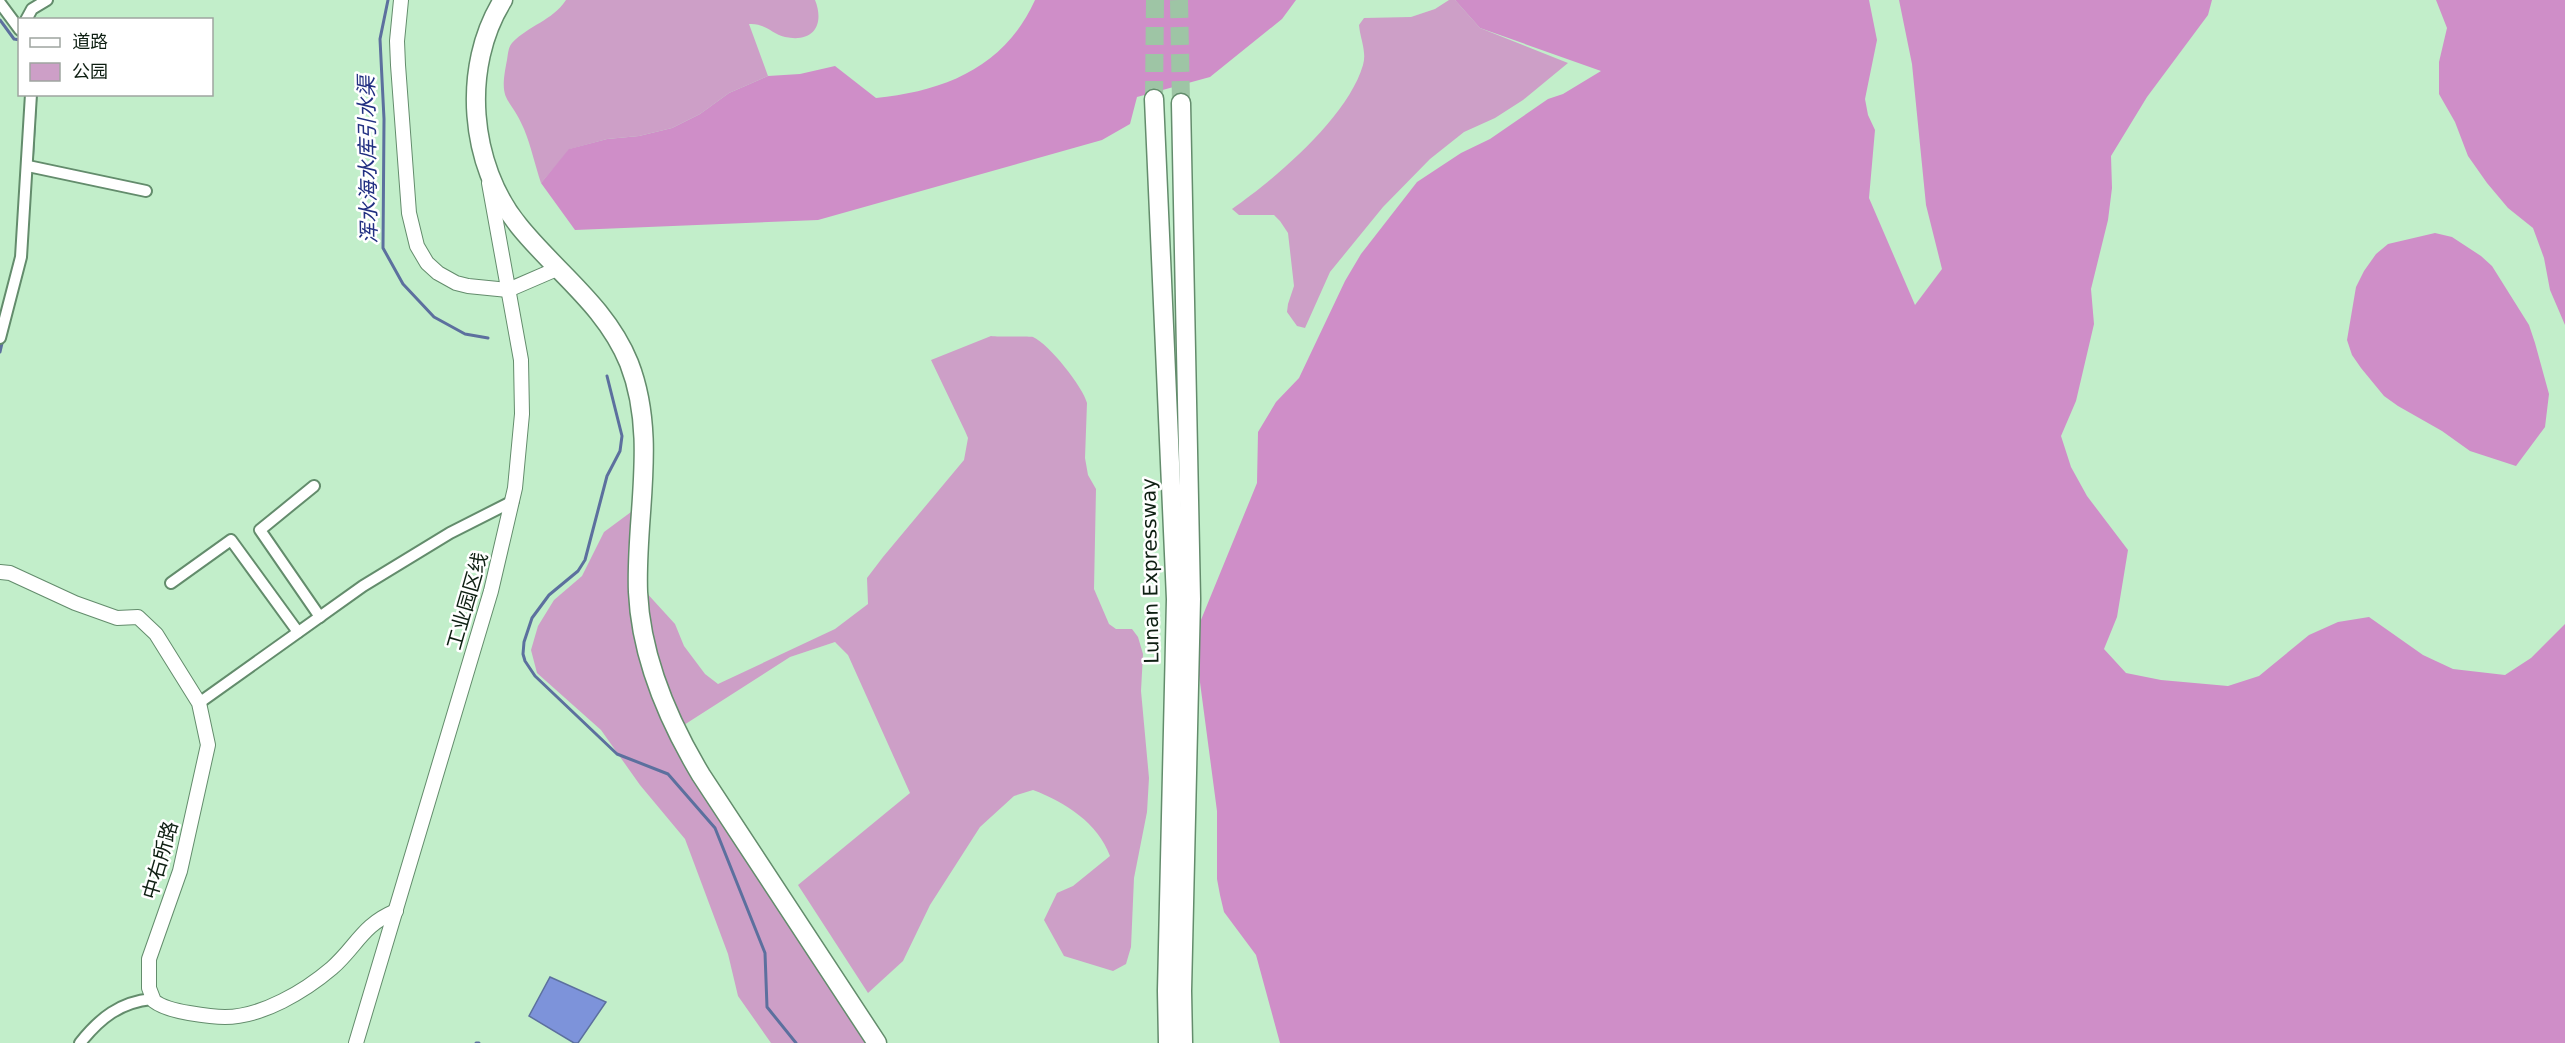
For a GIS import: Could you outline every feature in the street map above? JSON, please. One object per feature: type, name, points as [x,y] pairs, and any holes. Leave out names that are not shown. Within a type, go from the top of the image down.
[{"type":"highway","points":[[502,0],[484,40],[477,80],[477,120],[484,158],[508,211],[527,236],[589,300],[611,328],[627,359],[637,388],[644,444],[638,569],[640,611],[648,654],[664,702],[700,775],[877,1043]]},
{"type":"highway","name":"Lunan Expressway","points":[[1154,99],[1176,599],[1167,991],[1168,1043]]},
{"type":"highway","name":"Lunan Expressway","points":[[1180,103],[1191,599],[1182,991],[1183,1043]]},
{"type":"street","points":[[27,18],[32,9],[47,0]]},
{"type":"street","points":[[401,0],[397,41],[398,65],[407,191],[417,246],[433,268],[456,283],[468,286],[508,290],[559,268]]},
{"type":"street","points":[[0,3],[18,29]]},
{"type":"street","points":[[0,338],[21,257],[31,167],[31,96]]},
{"type":"street","name":"工业园区线","points":[[356,1043],[493,583],[513,501],[520,454],[523,385],[519,345],[484,158]]},
{"type":"street","points":[[31,167],[146,191]]},
{"type":"street","points":[[314,486],[260,530],[320,617]]},
{"type":"street","points":[[199,703],[363,586],[450,533],[513,501]]},
{"type":"street","points":[[171,583],[231,540],[298,632]]},
{"type":"street","name":"中右所路","points":[[0,572],[18,577],[75,603],[117,618],[138,617],[156,634],[199,703],[208,745],[180,871],[149,959],[147,974],[152,999]]},
{"type":"street","points":[[80,1043],[100,1020],[119,1007],[137,1000],[152,999],[166,1007],[208,1016],[226,1017],[245,1014],[292,995],[342,958],[366,928],[396,910]]},
{"type":"green space","points":[[566,0],[815,0],[818,17],[814,30],[809,35],[795,38],[785,37],[759,25],[749,24],[768,76],[729,93],[700,114],[672,128],[639,136],[607,139],[570,149],[541,183],[524,129],[504,92],[508,51],[512,43],[554,13]]},
{"type":"green space","points":[[1449,0],[1455,0],[1480,28],[1568,63],[1523,100],[1495,118],[1464,132],[1430,159],[1383,207],[1330,272],[1305,328],[1297,326],[1287,312],[1294,286],[1288,233],[1274,215],[1239,215],[1232,209],[1288,164],[1326,126],[1342,105],[1355,85],[1363,65],[1364,50],[1359,25],[1364,18],[1411,17],[1435,9]]},
{"type":"green space","points":[[991,336],[1033,337],[1040,341],[1064,367],[1084,396],[1087,403],[1085,458],[1088,475],[1096,489],[1094,589],[1109,624],[1116,629],[1132,629],[1138,637],[1143,654],[1141,691],[1149,778],[1147,812],[1134,878],[1131,947],[1126,964],[1113,971],[1064,956],[1044,920],[1057,893],[1073,886],[1110,856],[1097,833],[1079,815],[1033,790],[1014,796],[980,827],[930,905],[903,961],[868,993],[798,885],[910,793],[848,655],[835,642],[790,657],[673,732],[809,949],[846,1013],[869,1043],[771,1043],[738,996],[728,954],[685,839],[640,785],[601,730],[537,673],[531,650],[538,626],[554,600],[582,576],[604,532],[631,512],[634,520],[633,578],[675,624],[684,646],[705,674],[718,684],[835,629],[868,604],[867,578],[964,460],[968,438],[931,360]]},
{"type":"shaded area","points":[[1035,0],[1296,0],[1282,19],[1210,77],[1137,97],[1130,124],[1102,140],[818,220],[575,230],[541,183],[569,149],[607,139],[639,136],[672,128],[700,114],[729,93],[768,76],[800,74],[835,66],[876,98],[901,95],[949,82],[990,59],[1007,43]]},
{"type":"shaded area","points":[[1455,0],[1869,0],[1877,40],[1865,99],[1868,115],[1875,130],[1869,198],[1915,305],[1942,269],[1926,205],[1912,64],[1899,0],[2212,0],[2208,15],[2147,97],[2111,156],[2112,188],[2108,220],[2091,289],[2094,324],[2076,401],[2061,436],[2071,467],[2087,496],[2128,550],[2117,617],[2104,649],[2126,673],[2161,680],[2228,686],[2259,676],[2309,635],[2338,622],[2369,617],[2423,655],[2453,669],[2505,675],[2531,658],[2565,624],[2565,1043],[1280,1043],[1256,955],[1224,912],[1220,895],[1217,879],[1217,811],[1194,637],[1257,483],[1258,432],[1276,402],[1299,378],[1345,281],[1361,254],[1417,182],[1461,153],[1490,139],[1548,99],[1563,94],[1601,71],[1480,28]]},
{"type":"shaded area","points":[[2436,0],[2565,0],[2565,325],[2550,290],[2544,258],[2533,228],[2508,208],[2468,156],[2455,122],[2439,94],[2439,62],[2447,28]]},
{"type":"shaded area","points":[[2435,233],[2452,237],[2492,266],[2529,325],[2549,394],[2545,427],[2516,466],[2470,451],[2442,431],[2398,406],[2384,396],[2352,355],[2347,340],[2356,287],[2364,271],[2376,254],[2388,244]]},
{"type":"water","points":[[550,977],[606,1002],[578,1043],[574,1043],[529,1016]]},
{"type":"waterway","name":"浑水海水库引水渠","points":[[388,0],[380,39],[384,119],[383,248],[403,284],[434,317],[465,334],[488,338]]},
{"type":"waterway","points":[[0,20],[14,39],[18,40]]},
{"type":"waterway","points":[[32,165],[36,96]]},
{"type":"waterway","points":[[0,352],[3,339]]},
{"type":"waterway","name":"浑水海水库引水渠","points":[[607,376],[622,436],[620,451],[607,476],[585,560],[578,571],[549,595],[532,618],[524,642],[523,654],[535,676],[617,754],[668,774],[715,828],[765,953],[767,1007],[796,1043]]},
{"type":"tunnel","points":[[1154,99],[1155,0]]},
{"type":"tunnel","points":[[1179,0],[1181,103]]}]
